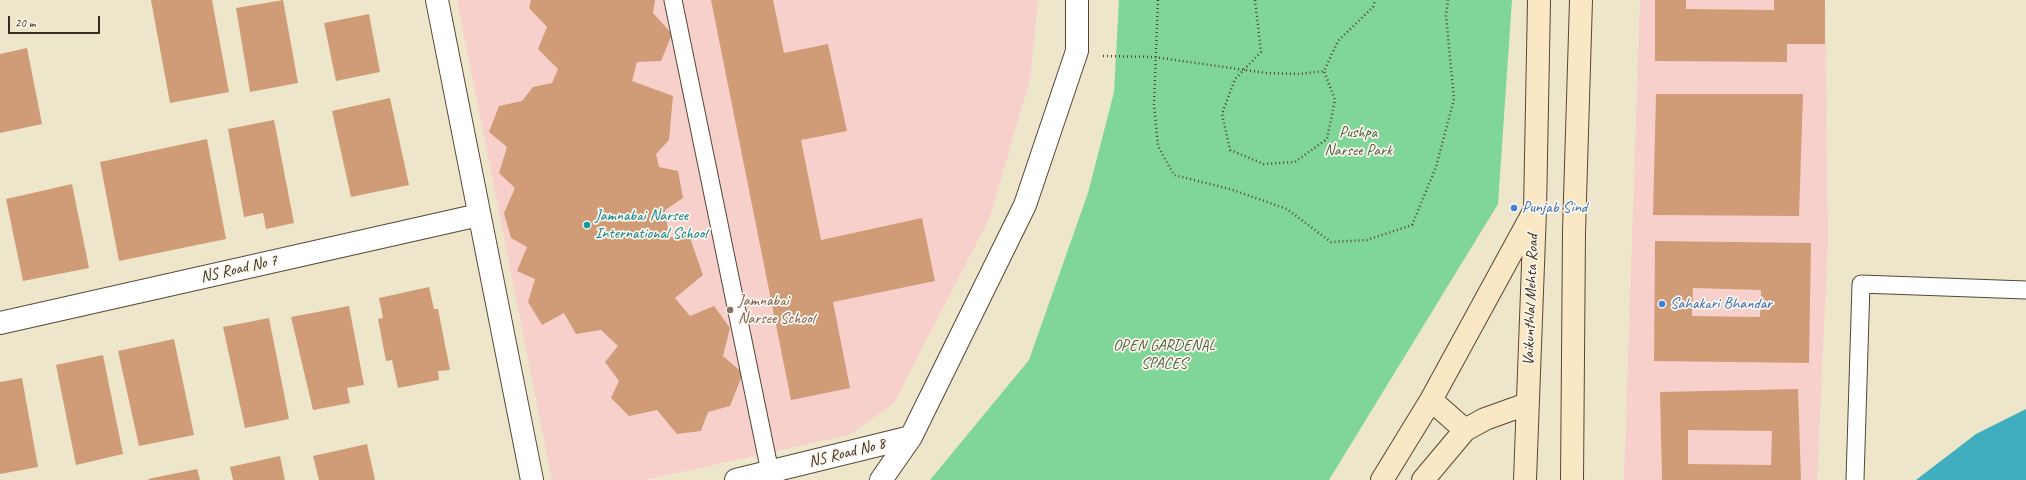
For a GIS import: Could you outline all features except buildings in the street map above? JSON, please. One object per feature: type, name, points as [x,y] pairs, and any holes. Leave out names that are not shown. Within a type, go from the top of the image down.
[{"type":"main road","name":"Vaikunthlal Mehta Road","points":[[1525,480],[1535,210],[1538,0]]},
{"type":"main road","points":[[1572,480],[1574,232],[1581,0]]},
{"type":"main road","points":[[1382,480],[1431,400],[1535,210]]},
{"type":"main road","points":[[1431,400],[1465,430]]},
{"type":"main road","points":[[1423,480],[1465,430],[1485,419],[1527,404]]},
{"type":"street","points":[[437,0],[532,480]]},
{"type":"street","points":[[881,480],[911,437],[1025,205],[1077,50],[1077,0]]},
{"type":"street","name":"NS Road No 7","points":[[0,323],[479,215]]},
{"type":"street","name":"NS Road No 8","points":[[736,480],[773,476],[911,437]]},
{"type":"lane","points":[[673,0],[773,476]]},
{"type":"lane","points":[[1855,480],[1861,284],[2026,290]]},
{"type":"path","points":[[1158,0],[1154,57],[1154,104],[1158,146],[1174,175],[1230,189],[1287,209],[1331,242],[1367,240],[1412,225],[1436,167],[1454,99],[1446,16],[1448,0]]},
{"type":"path","points":[[1255,0],[1262,52],[1235,79],[1222,114],[1230,150],[1264,164],[1295,162],[1327,139],[1335,100],[1324,71],[1338,41],[1373,7],[1375,0]]},
{"type":"path","points":[[1077,50],[1101,56],[1154,57],[1244,70],[1299,74],[1324,71]]},
{"type":"shaded area","name":"Jamnabai Narsee School","points":[[457,0],[1038,0],[1030,79],[990,217],[894,403],[849,435],[645,480],[552,480]]},
{"type":"shaded area","points":[[1640,0],[1825,0],[1828,240],[1817,480],[1624,480]]},
{"type":"green space","points":[[1119,0],[1512,0],[1498,204],[1329,480],[930,480],[1029,360],[1088,193],[1114,92]]},
{"type":"water","points":[[2026,409],[2026,480],[1916,480],[1976,434]]},
{"type":"place","name":"Punjab Sind","points":[[1514,208]]},
{"type":"place","name":"Jamnabai Narsee International School","points":[[587,225]]},
{"type":"place","name":"Sahakari Bhandar","points":[[1662,304]]},
{"type":"place","name":"Jamnabai Narsee School","points":[[730,310]]},
{"type":"park label","name":"Pushpa Narsee Park","points":[[1358,142]]},
{"type":"park label","name":"OPEN GARDENAL SPACES","points":[[1164,355]]}]
